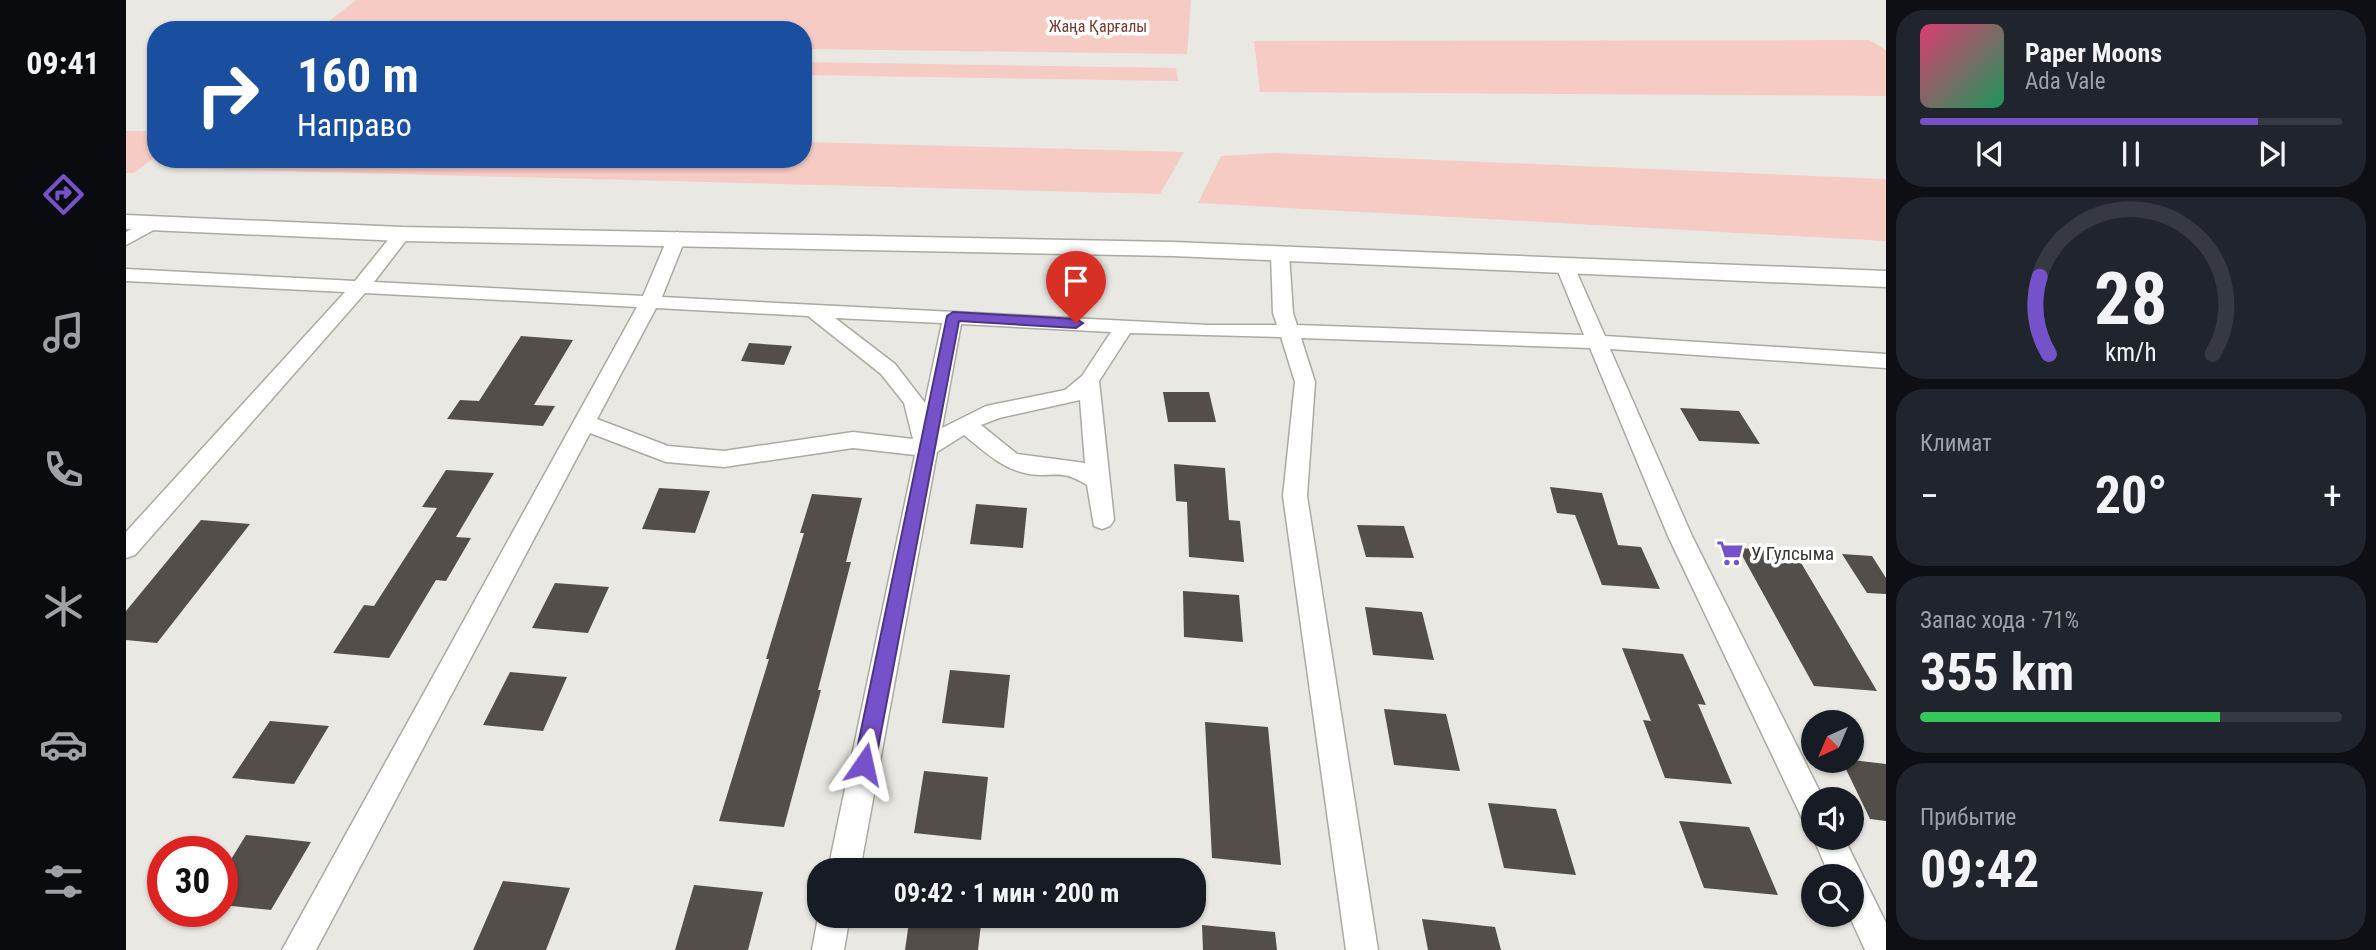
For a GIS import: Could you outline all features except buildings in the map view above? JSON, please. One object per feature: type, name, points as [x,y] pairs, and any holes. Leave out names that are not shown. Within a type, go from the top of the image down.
[{"type":"main road","points":[[126,222],[402,234],[677,237],[1280,254],[1886,279]]},
{"type":"street","points":[[126,240],[155,222]]},
{"type":"street","points":[[126,548],[362,285],[402,234]]},
{"type":"street","points":[[298,950],[650,302],[677,237]]},
{"type":"street","points":[[1280,254],[1283,313],[1305,382],[1295,496],[1362,950]]},
{"type":"street","points":[[1564,264],[1680,536],[1803,787]]},
{"type":"street","points":[[126,275],[362,285],[815,312],[953,316],[1208,331],[1288,330],[1596,341],[1886,361]]},
{"type":"street","points":[[815,312],[888,369],[914,401],[927,448]]},
{"type":"street","points":[[846,858],[953,316]]},
{"type":"street","points":[[585,423],[666,454],[712,458],[853,440],[927,448],[965,424],[994,411],[1071,396],[1089,382],[1125,326]]},
{"type":"street","points":[[1089,382],[1102,520]]},
{"type":"street","points":[[965,424],[1010,460],[1032,466],[1050,464],[1076,468],[1099,481]]},
{"type":"street","points":[[1864,912],[1882,950]]},
{"type":"street","points":[[828,950],[832,928]]},
{"type":"green space","name":"Жаңа Қарғалы","points":[[356,0],[1191,0],[1187,54],[812,49],[812,21],[329,21]]},
{"type":"green space","points":[[1869,40],[1886,50],[1886,96],[1260,92],[1254,41]]},
{"type":"green space","points":[[812,62],[1176,68],[1178,81],[812,75]]},
{"type":"green space","points":[[126,131],[147,131],[147,163],[134,173],[126,173]]},
{"type":"green space","points":[[812,142],[1184,152],[1160,194],[171,168],[812,168]]},
{"type":"green space","points":[[1274,153],[1886,179],[1886,241],[1198,203],[1221,156]]},
{"type":"place","name":"У Гулсыма","points":[[1730,553]]},
{"type":"route","points":[[864,764],[953,316],[1076,323]]}]
